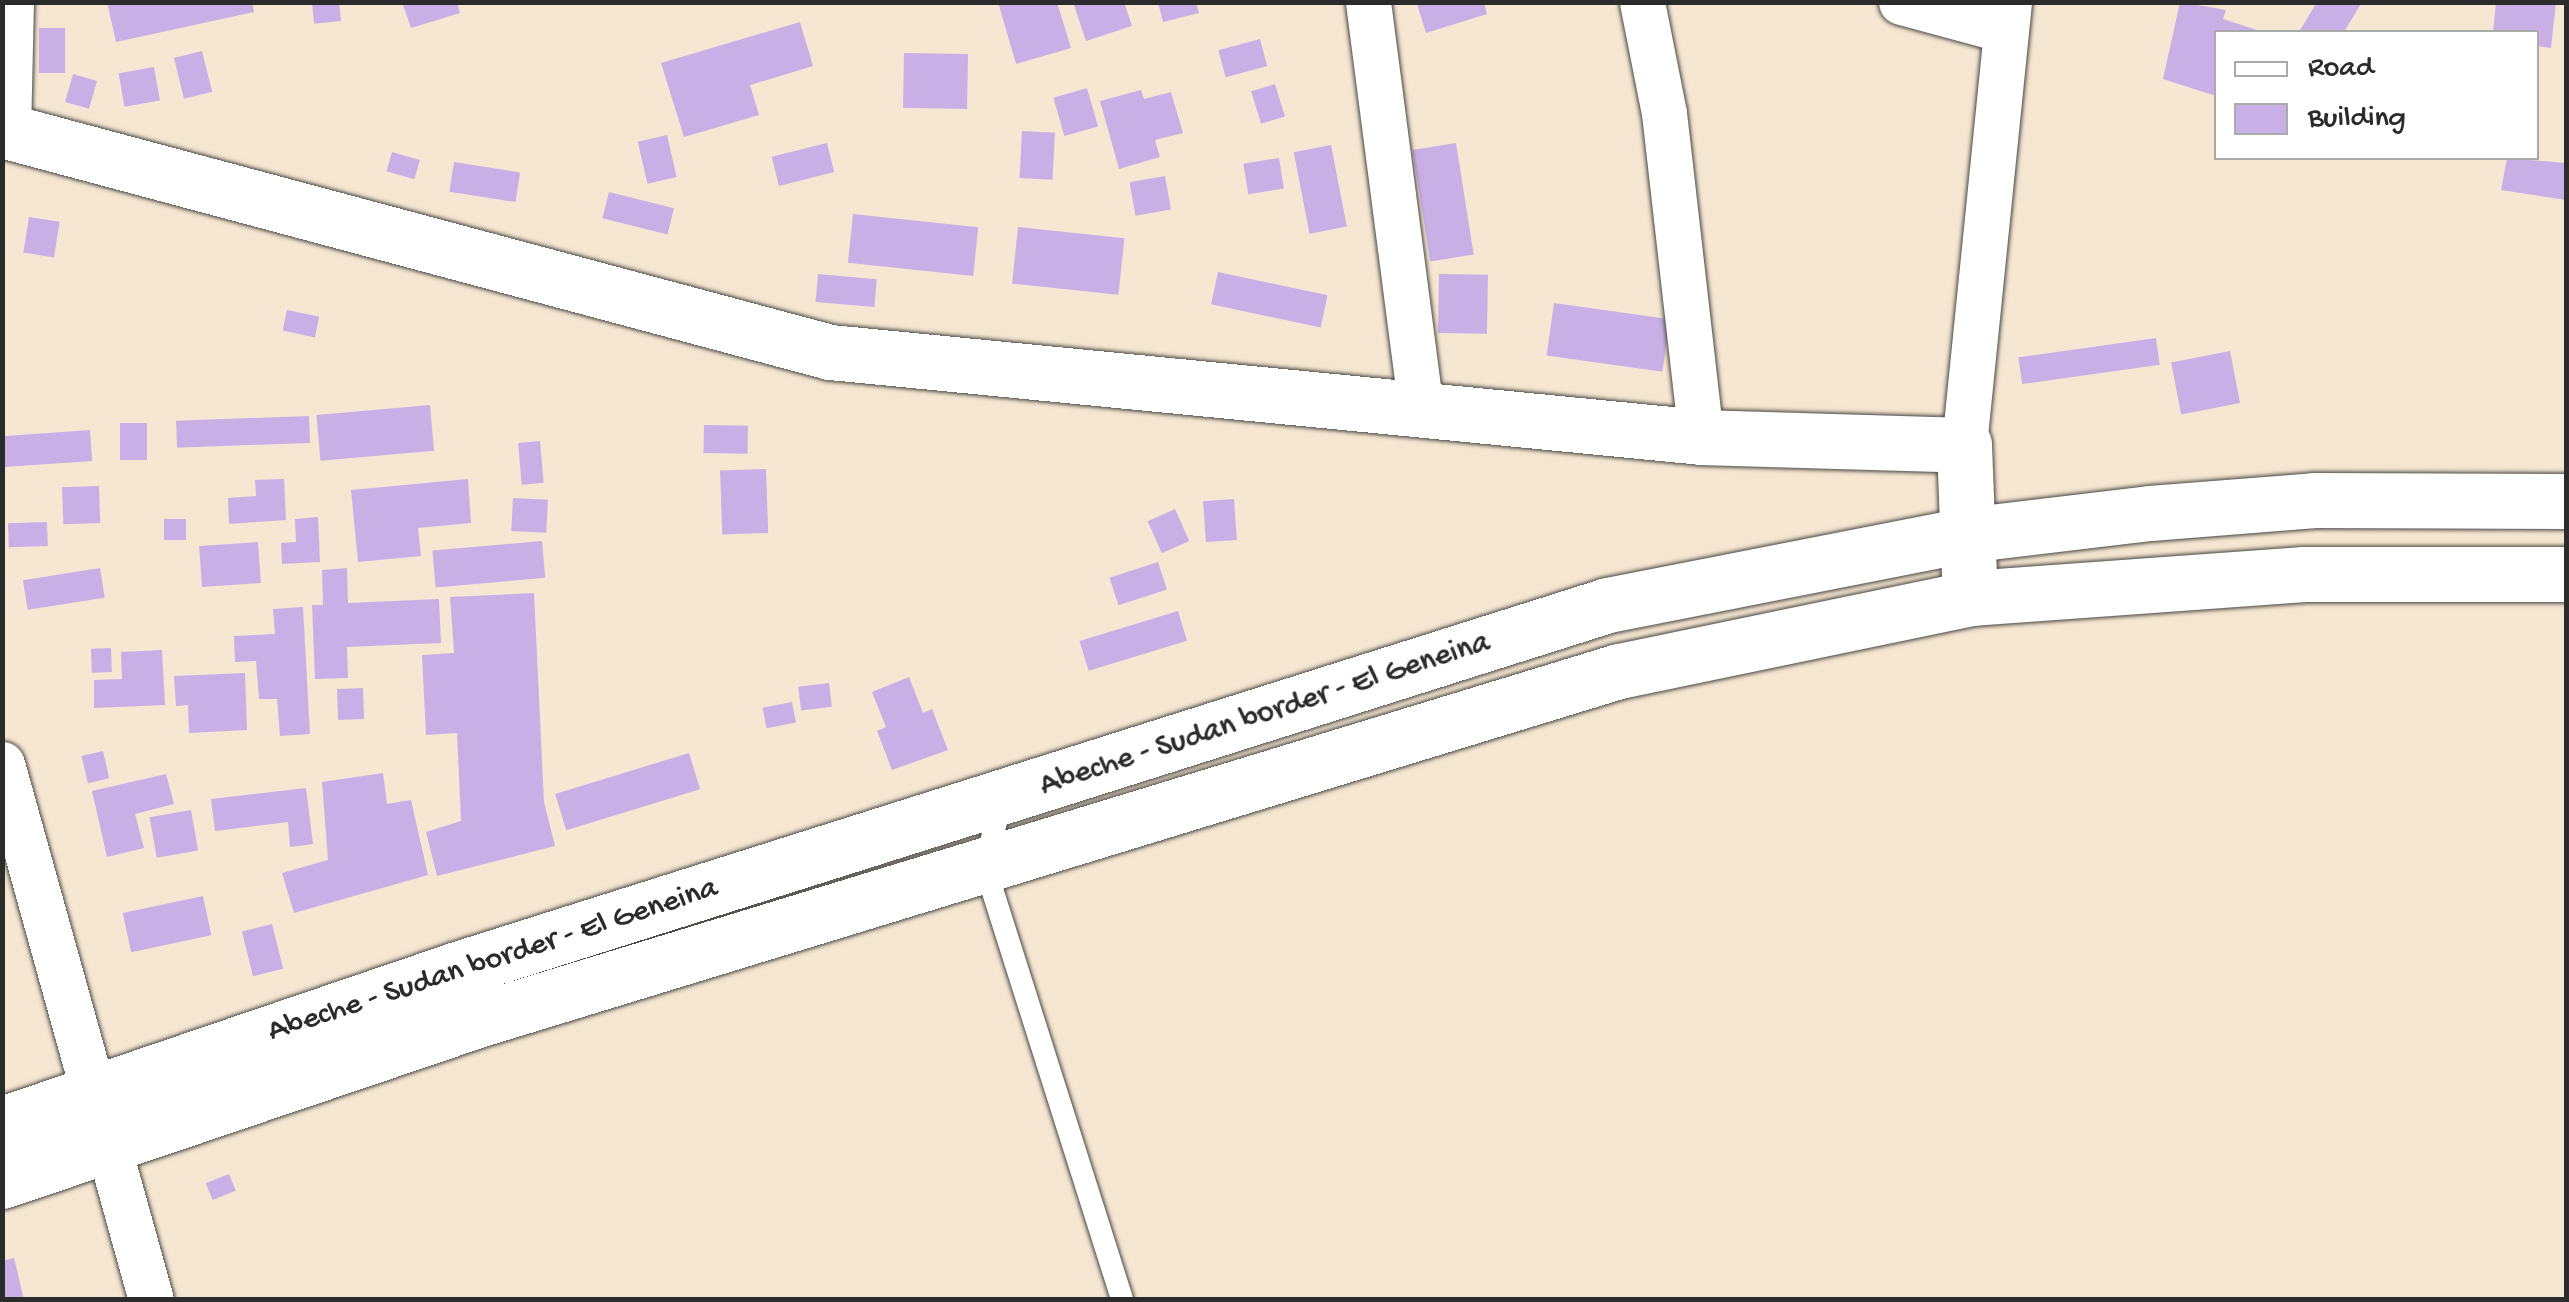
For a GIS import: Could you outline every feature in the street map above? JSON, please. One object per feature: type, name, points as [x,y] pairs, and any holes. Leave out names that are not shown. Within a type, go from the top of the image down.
[{"type":"main road","points":[[6,131],[830,352],[1700,437],[1964,446],[1970,598]]},
{"type":"main road","name":"Abeche - Sudan border - El Geneina","points":[[2,1180],[100,1121],[458,969],[1608,606],[1965,535],[2314,500],[2566,501]]},
{"type":"main road","name":"Abeche - Sudan border - El Geneina","points":[[2,1124],[100,1121],[474,1021],[1620,671],[1970,598],[2304,574],[2566,574]]},
{"type":"main road","points":[[458,969],[474,1021]]},
{"type":"street","points":[[6,131],[11,2]]},
{"type":"street","points":[[1368,2],[1420,410]]},
{"type":"street","points":[[1642,2],[1664,113],[1700,437]]},
{"type":"street","points":[[1900,2],[2007,16],[1964,446]]},
{"type":"street","points":[[2,764],[151,1300]]},
{"type":"lane","points":[[1002,800],[985,867],[1122,1300]]},
{"type":"building","points":[[107,2],[252,2],[254,12],[116,42]]},
{"type":"building","points":[[339,2],[341,21],[314,24],[312,5]]},
{"type":"building","points":[[402,2],[457,2],[460,13],[411,28]]},
{"type":"building","points":[[998,2],[1057,2],[1071,48],[1016,64]]},
{"type":"building","points":[[1073,2],[1124,2],[1132,26],[1086,41]]},
{"type":"building","points":[[1158,2],[1196,2],[1199,13],[1163,22]]},
{"type":"building","points":[[1484,2],[1487,14],[1426,33],[1417,4]]},
{"type":"building","points":[[2180,2],[2226,10],[2223,19],[2257,30],[2214,30],[2214,95],[2163,79]]},
{"type":"building","points":[[2317,2],[2362,2],[2345,30],[2300,30]]},
{"type":"building","points":[[2496,2],[2556,2],[2551,48],[2539,46],[2539,30],[2493,30]]},
{"type":"building","points":[[800,22],[813,66],[750,85],[759,115],[684,137],[661,63]]},
{"type":"building","points":[[39,28],[65,28],[65,73],[39,73]]},
{"type":"building","points":[[1260,39],[1267,66],[1226,77],[1218,50]]},
{"type":"building","points":[[202,51],[212,92],[184,99],[174,58]]},
{"type":"building","points":[[904,53],[968,54],[967,109],[903,108]]},
{"type":"building","points":[[154,67],[160,100],[124,107],[119,73]]},
{"type":"building","points":[[73,74],[97,81],[89,109],[65,102]]},
{"type":"building","points":[[1275,84],[1285,117],[1261,124],[1251,91]]},
{"type":"building","points":[[1087,88],[1098,126],[1064,136],[1053,98]]},
{"type":"building","points":[[1141,90],[1144,99],[1171,92],[1183,133],[1155,140],[1160,157],[1119,169],[1100,101]]},
{"type":"building","points":[[1022,131],[1055,133],[1052,180],[1020,178]]},
{"type":"building","points":[[667,135],[677,177],[647,184],[638,142]]},
{"type":"building","points":[[827,143],[834,172],[779,186],[772,157]]},
{"type":"building","points":[[1456,143],[1474,255],[1430,261],[1413,150]]},
{"type":"building","points":[[1331,145],[1347,226],[1310,234],[1294,152]]},
{"type":"building","points":[[392,152],[420,160],[414,179],[386,171]]},
{"type":"building","points":[[1279,158],[1284,189],[1248,194],[1243,164]]},
{"type":"building","points":[[2507,160],[2566,163],[2566,200],[2501,190]]},
{"type":"building","points":[[454,162],[520,172],[515,202],[449,192]]},
{"type":"building","points":[[1165,176],[1171,209],[1135,216],[1130,182]]},
{"type":"building","points":[[609,192],[674,208],[667,234],[602,218]]},
{"type":"building","points":[[853,214],[978,227],[973,276],[848,263]]},
{"type":"building","points":[[29,217],[60,222],[54,257],[23,253]]},
{"type":"building","points":[[1018,227],[1124,238],[1118,295],[1012,284]]},
{"type":"building","points":[[1218,272],[1328,295],[1321,328],[1211,304]]},
{"type":"building","points":[[818,274],[877,279],[874,307],[816,302]]},
{"type":"building","points":[[1439,274],[1488,275],[1487,334],[1438,333]]},
{"type":"building","points":[[1554,303],[1670,319],[1662,372],[1547,355]]},
{"type":"building","points":[[287,310],[319,317],[315,337],[283,331]]},
{"type":"building","points":[[2156,338],[2160,365],[2022,384],[2018,357]]},
{"type":"building","points":[[2230,351],[2240,403],[2181,414],[2171,362]]},
{"type":"building","points":[[430,405],[434,451],[320,461],[316,415]]},
{"type":"building","points":[[309,416],[310,443],[177,448],[176,421]]},
{"type":"building","points":[[120,423],[147,423],[147,460],[120,460]]},
{"type":"building","points":[[704,425],[748,426],[748,454],[704,453]]},
{"type":"building","points":[[90,430],[92,461],[4,467],[2,436]]},
{"type":"building","points":[[540,441],[544,483],[522,485],[518,443]]},
{"type":"building","points":[[766,469],[768,533],[722,535],[720,471]]},
{"type":"building","points":[[284,479],[286,520],[229,524],[228,498],[256,496],[255,480]]},
{"type":"building","points":[[468,479],[471,523],[418,528],[421,556],[358,562],[351,490]]},
{"type":"building","points":[[99,486],[100,523],[63,524],[62,487]]},
{"type":"building","points":[[513,498],[548,500],[546,533],[511,531]]},
{"type":"building","points":[[1234,499],[1237,540],[1206,542],[1203,501]]},
{"type":"building","points":[[1175,509],[1189,541],[1162,553],[1148,521]]},
{"type":"building","points":[[318,517],[320,562],[282,564],[281,543],[296,542],[295,519]]},
{"type":"building","points":[[164,519],[186,519],[186,540],[164,540]]},
{"type":"building","points":[[47,522],[48,546],[9,547],[8,523]]},
{"type":"building","points":[[542,541],[545,578],[436,587],[432,551]]},
{"type":"building","points":[[258,542],[261,583],[202,587],[199,546]]},
{"type":"building","points":[[1158,562],[1167,590],[1118,605],[1109,578]]},
{"type":"building","points":[[100,568],[105,598],[28,610],[23,580]]},
{"type":"building","points":[[347,568],[348,603],[439,599],[441,643],[347,647],[348,678],[315,679],[312,605],[323,605],[322,570]]},
{"type":"building","points":[[534,593],[544,802],[555,846],[437,876],[426,832],[461,821],[457,733],[426,735],[422,655],[454,653],[450,597]]},
{"type":"building","points":[[303,607],[310,734],[280,736],[277,699],[259,699],[256,661],[235,662],[234,636],[275,634],[273,609]]},
{"type":"building","points":[[1178,611],[1187,641],[1089,671],[1080,641]]},
{"type":"building","points":[[111,648],[112,672],[92,673],[91,649]]},
{"type":"building","points":[[162,650],[165,705],[94,708],[94,680],[122,679],[121,652]]},
{"type":"building","points":[[245,673],[247,730],[189,733],[188,705],[176,706],[174,676]]},
{"type":"building","points":[[909,677],[923,713],[932,709],[948,750],[892,770],[877,731],[886,727],[872,692]]},
{"type":"building","points":[[829,683],[832,707],[801,711],[798,687]]},
{"type":"building","points":[[363,688],[364,719],[338,720],[337,689]]},
{"type":"building","points":[[792,702],[796,723],[767,728],[763,708]]},
{"type":"building","points":[[103,751],[109,778],[88,783],[82,756]]},
{"type":"building","points":[[689,753],[700,789],[566,830],[555,794]]},
{"type":"building","points":[[383,773],[387,804],[411,800],[428,875],[294,913],[282,873],[328,860],[322,782]]},
{"type":"building","points":[[166,774],[174,804],[135,814],[144,848],[107,857],[92,791]]},
{"type":"building","points":[[306,788],[313,844],[290,847],[288,822],[215,831],[211,799]]},
{"type":"building","points":[[191,810],[198,850],[157,858],[150,817]]},
{"type":"building","points":[[203,896],[211,935],[131,952],[123,913]]},
{"type":"building","points":[[272,924],[283,969],[253,976],[242,931]]},
{"type":"building","points":[[229,1174],[236,1191],[213,1200],[206,1183]]},
{"type":"building","points":[[14,1258],[24,1300],[2,1300],[2,1261]]}]
